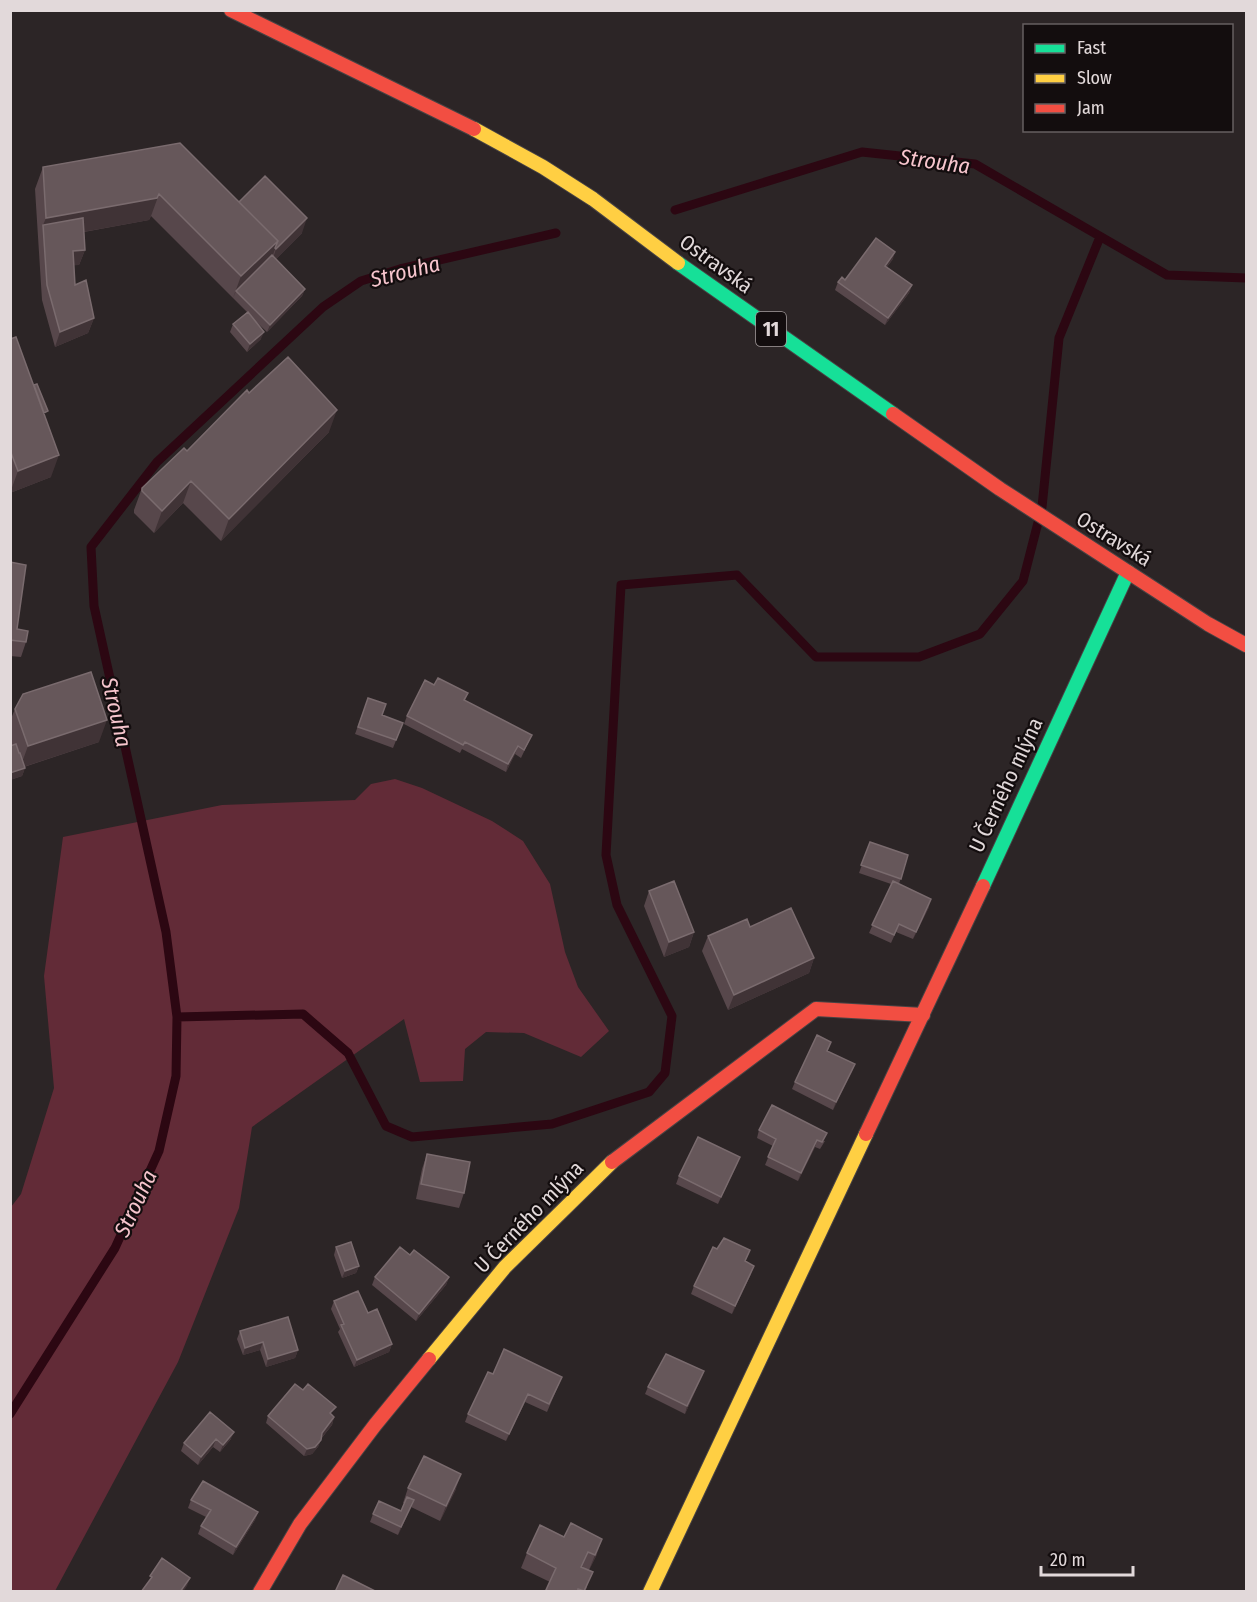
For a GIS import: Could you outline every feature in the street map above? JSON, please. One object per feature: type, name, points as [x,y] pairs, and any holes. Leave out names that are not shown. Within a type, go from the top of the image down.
[{"type":"street","name":"Ostravská","points":[[231,10],[455,118],[543,167],[593,199],[700,279],[1064,533],[1208,624],[1246,645]]},
{"type":"street","name":"U Černého mlýna","points":[[650,1592],[923,1015],[1128,572]]},
{"type":"street","name":"U Černého mlýna","points":[[260,1592],[300,1524],[382,1416],[505,1267],[615,1160],[816,1009],[923,1015]]},
{"type":"shaded area","points":[[395,779],[422,788],[492,821],[523,841],[550,884],[565,952],[578,987],[609,1031],[581,1057],[524,1033],[486,1032],[465,1049],[463,1081],[420,1082],[404,1019],[252,1127],[239,1208],[178,1362],[55,1591],[11,1591],[11,1207],[21,1194],[54,1088],[44,976],[63,837],[222,805],[355,800],[371,784]]},
{"type":"building","points":[[180,143],[278,241],[241,276],[159,194],[157,198],[46,218],[43,167]]},
{"type":"building","points":[[265,176],[307,218],[276,249],[278,241],[239,202]]},
{"type":"building","points":[[83,218],[85,250],[73,251],[75,285],[86,280],[94,318],[60,332],[47,285],[43,225]]},
{"type":"building","points":[[876,238],[895,252],[885,266],[912,285],[888,318],[838,282],[842,277],[845,280]]},
{"type":"building","points":[[272,255],[305,289],[270,325],[236,291]]},
{"type":"building","points":[[248,312],[264,332],[250,344],[233,324]]},
{"type":"building","points":[[16,337],[59,455],[18,471],[10,450],[10,339]]},
{"type":"building","points":[[288,357],[337,410],[229,519],[191,481],[162,511],[142,491],[142,488],[184,448],[187,451],[247,390],[249,393]]},
{"type":"building","points":[[37,384],[48,411],[44,413],[34,385]]},
{"type":"building","points":[[10,562],[26,565],[17,629],[28,631],[26,642],[10,640]]},
{"type":"building","points":[[91,672],[107,720],[28,746],[15,709],[23,694]]},
{"type":"building","points":[[438,678],[468,693],[464,700],[532,735],[524,750],[518,746],[508,764],[465,742],[463,745],[407,716],[425,680],[434,685]]},
{"type":"building","points":[[368,698],[386,704],[382,715],[403,723],[396,740],[358,727]]},
{"type":"building","points":[[16,744],[25,768],[10,773],[10,746]]},
{"type":"building","points":[[870,842],[908,855],[901,879],[861,865]]},
{"type":"building","points":[[674,881],[694,932],[669,942],[649,891]]},
{"type":"building","points":[[893,881],[931,899],[916,932],[899,924],[894,935],[872,925]]},
{"type":"building","points":[[791,908],[814,958],[734,995],[708,936],[747,919],[750,927]]},
{"type":"building","points":[[817,1035],[831,1042],[827,1051],[855,1064],[836,1102],[795,1082]]},
{"type":"building","points":[[772,1105],[827,1133],[822,1142],[817,1140],[801,1173],[768,1157],[776,1139],[759,1130]]},
{"type":"building","points":[[698,1137],[740,1157],[721,1197],[679,1176]]},
{"type":"building","points":[[427,1154],[470,1162],[464,1193],[421,1184]]},
{"type":"building","points":[[724,1238],[750,1250],[745,1261],[754,1266],[735,1306],[694,1286],[713,1247],[717,1249]]},
{"type":"building","points":[[351,1242],[359,1266],[345,1271],[336,1247]]},
{"type":"building","points":[[400,1247],[410,1255],[414,1250],[449,1277],[419,1314],[375,1277]]},
{"type":"building","points":[[358,1291],[368,1313],[377,1309],[392,1344],[357,1360],[341,1325],[344,1324],[334,1301]]},
{"type":"building","points":[[288,1317],[298,1350],[268,1359],[263,1342],[245,1348],[240,1331]]},
{"type":"building","points":[[504,1349],[562,1377],[549,1404],[528,1394],[509,1434],[468,1414],[488,1372],[493,1374]]},
{"type":"building","points":[[666,1354],[704,1371],[687,1406],[648,1387]]},
{"type":"building","points":[[295,1384],[303,1390],[308,1384],[336,1407],[330,1413],[334,1417],[322,1433],[321,1440],[315,1447],[307,1449],[268,1416]]},
{"type":"building","points":[[210,1412],[234,1432],[223,1445],[216,1439],[201,1457],[184,1443]]},
{"type":"building","points":[[424,1456],[461,1474],[446,1506],[408,1488]]},
{"type":"building","points":[[203,1481],[258,1512],[236,1547],[201,1526],[211,1510],[191,1500]]},
{"type":"building","points":[[407,1497],[414,1500],[401,1527],[373,1514],[379,1501],[401,1511]]},
{"type":"building","points":[[571,1523],[602,1539],[595,1555],[588,1552],[581,1567],[593,1572],[584,1591],[578,1589],[577,1592],[550,1592],[546,1590],[556,1568],[527,1553],[540,1525],[564,1537]]},
{"type":"building","points":[[162,1558],[190,1578],[180,1592],[141,1592],[152,1577],[150,1576]]},
{"type":"building","points":[[343,1575],[377,1592],[335,1592]]},
{"type":"waterway","name":"Strouha","points":[[675,210],[862,152],[975,164],[1167,275],[1246,278]]},
{"type":"waterway","name":"Strouha","points":[[10,1414],[115,1248],[159,1151],[176,1076],[177,1017],[166,932],[94,606],[91,547],[157,462],[323,307],[361,281],[400,269],[556,233]]},
{"type":"waterway","points":[[177,1017],[303,1014],[348,1053],[386,1126],[412,1137],[552,1124],[649,1092],[665,1073],[672,1016],[617,905],[606,855],[621,585],[737,575],[816,657],[919,657],[980,634],[1023,581],[1042,507],[1059,338],[1100,237]]},
{"type":"traffic: fast","points":[[678,263],[893,414]]},
{"type":"traffic: fast","points":[[983,886],[1128,572]]},
{"type":"traffic: slow","points":[[474,129],[543,167],[593,199],[678,263]]},
{"type":"traffic: slow","points":[[650,1592],[866,1134]]},
{"type":"traffic: slow","points":[[429,1359],[505,1267],[612,1162]]},
{"type":"traffic: jam","points":[[231,10],[474,129]]},
{"type":"traffic: jam","points":[[893,414],[1000,489],[1208,624],[1246,645]]},
{"type":"traffic: jam","points":[[866,1134],[983,886]]},
{"type":"traffic: jam","points":[[612,1162],[816,1009],[923,1015]]},
{"type":"traffic: jam","points":[[260,1592],[300,1524],[375,1425],[429,1359]]}]
